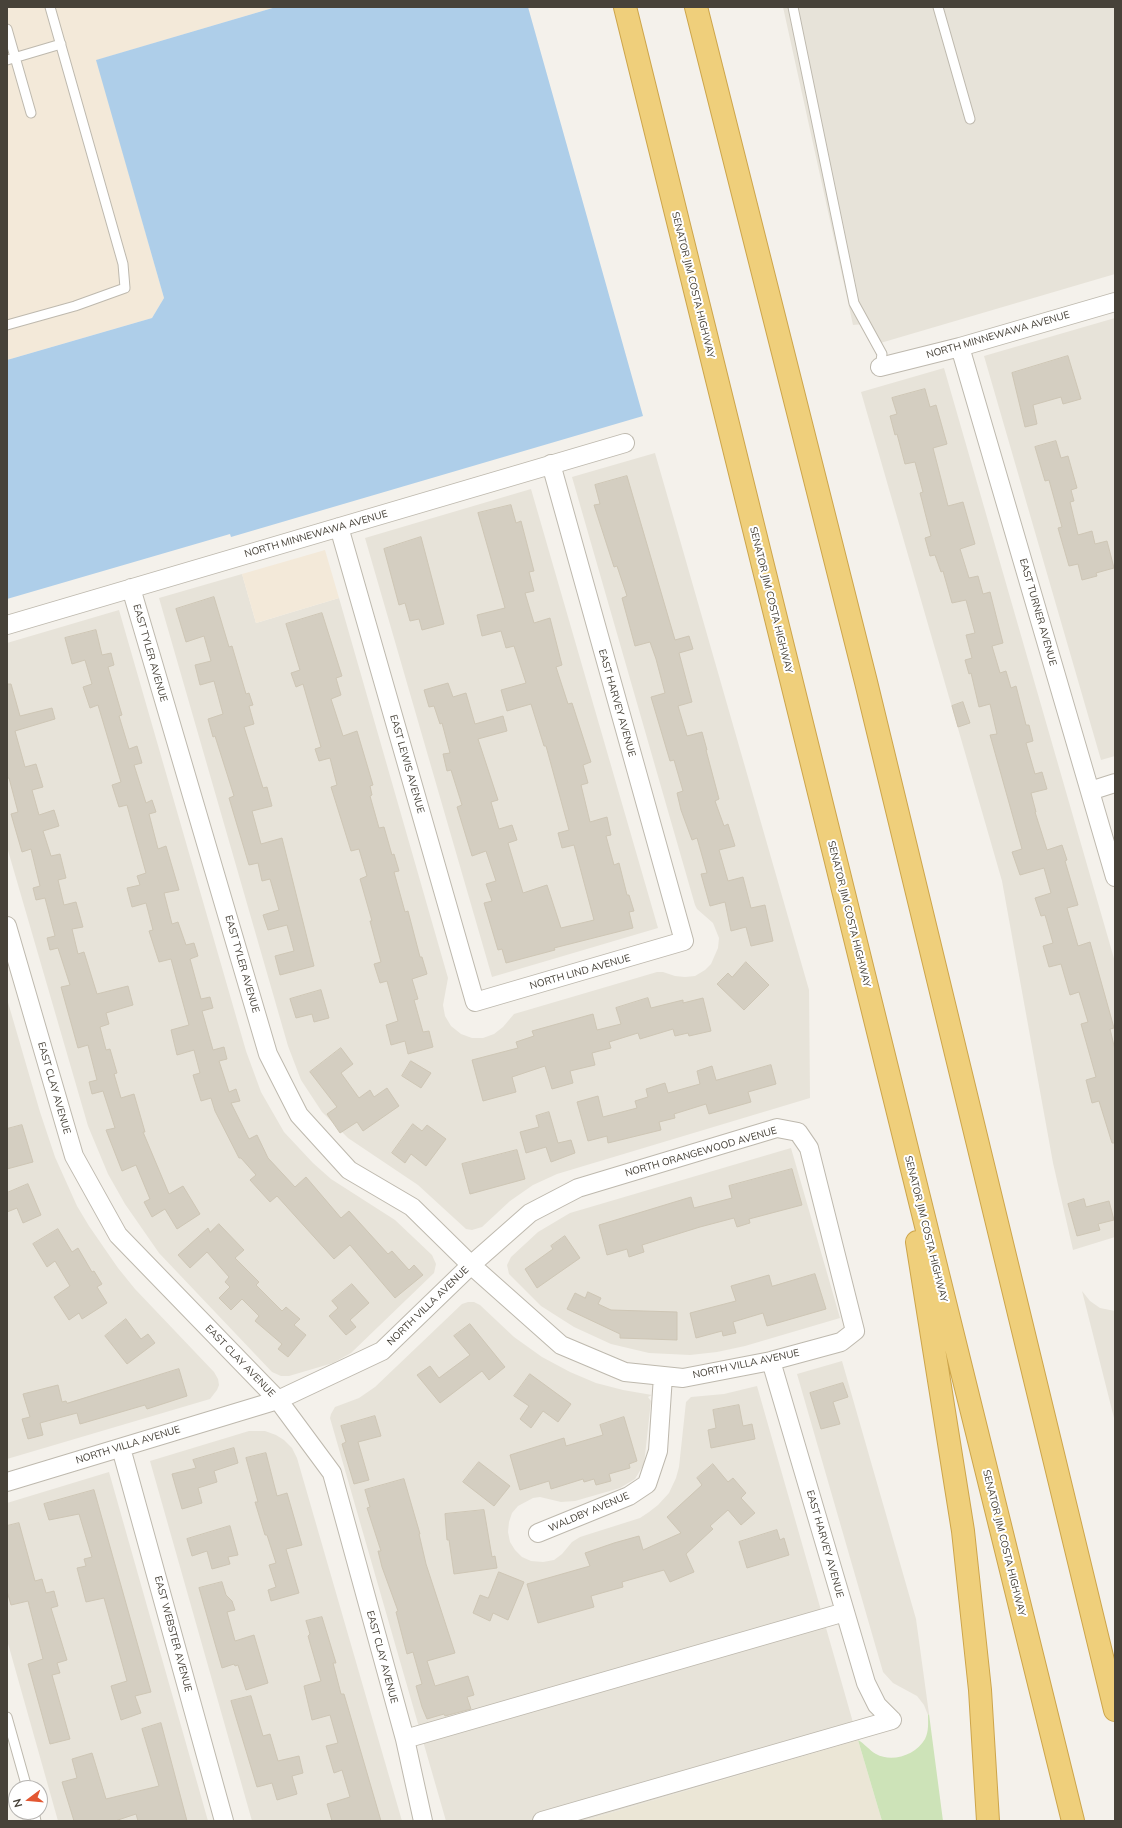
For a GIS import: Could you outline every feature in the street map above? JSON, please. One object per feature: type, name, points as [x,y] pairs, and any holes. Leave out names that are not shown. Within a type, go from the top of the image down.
[{"type":"highway","name":"SENATOR JIM COSTA HIGHWAY","points":[[625,7],[1073,1821]]},
{"type":"highway","points":[[697,12],[866,682],[1115,1710]]},
{"type":"highway","points":[[894,1097],[963,1531],[980,1690],[988,1821]]},
{"type":"street","name":"NORTH MINNEWAWA AVENUE","points":[[880,368],[960,347],[1115,302]]},
{"type":"street","name":"EAST TURNER AVENUE","points":[[960,347],[1115,877]]},
{"type":"street","name":"NORTH MINNEWAWA AVENUE","points":[[7,625],[625,442]]},
{"type":"street","name":"EAST HARVEY AVENUE","points":[[551,464],[684,941]]},
{"type":"street","name":"EAST LEWIS AVENUE","points":[[339,527],[475,1002]]},
{"type":"street","name":"EAST TYLER AVENUE","points":[[131,588],[268,1054],[298,1115],[349,1170],[412,1207],[471,1265]]},
{"type":"street","points":[[1090,791],[1115,783]]},
{"type":"street","name":"EAST CLAY AVENUE","points":[[7,926],[74,1156],[118,1235],[278,1400],[332,1473],[405,1739],[423,1821]]},
{"type":"street","name":"NORTH LIND AVENUE","points":[[475,1002],[684,941]]},
{"type":"street","name":"NORTH ORANGEWOOD AVENUE","points":[[471,1265],[530,1213],[578,1188],[777,1128],[798,1132],[809,1148],[855,1331]]},
{"type":"street","name":"NORTH VILLA AVENUE","points":[[7,1482],[278,1400],[382,1351],[471,1265],[561,1345],[625,1372],[683,1378],[771,1360],[841,1342],[855,1331]]},
{"type":"street","name":"EAST HARVEY AVENUE","points":[[542,1821],[892,1720],[876,1705],[866,1683],[771,1360]]},
{"type":"street","name":"WALDBY AVENUE","points":[[538,1533],[629,1496],[647,1484],[658,1451],[663,1376]]},
{"type":"street","name":"EAST WEBSTER AVENUE","points":[[121,1448],[224,1821]]},
{"type":"street","points":[[405,1739],[845,1612]]},
{"type":"lane","points":[[7,325],[75,306],[125,288],[123,264],[50,7]]},
{"type":"lane","points":[[793,7],[854,303],[882,354],[880,368]]},
{"type":"lane","points":[[938,7],[970,119]]},
{"type":"lane","points":[[7,29],[11,59],[31,113]]},
{"type":"lane","points":[[11,59],[61,44]]},
{"type":"lane","points":[[7,1717],[25,1780]]},
{"type":"shaded area","points":[[7,7],[276,7],[97,60],[164,298],[152,318],[7,360]]},
{"type":"shaded area","points":[[783,7],[1115,7],[1115,274],[877,344],[864,324],[853,325]]},
{"type":"shaded area","points":[[1115,318],[1115,756],[1101,760],[984,356]]},
{"type":"shaded area","points":[[944,368],[1115,962],[1115,1237],[1073,1250],[1053,1163],[1002,881],[861,392]]},
{"type":"shaded area","points":[[655,453],[809,990],[810,1098],[557,1174],[533,1185],[510,1201],[482,1227],[472,1230],[466,1229],[418,1185],[348,1138],[322,1112],[301,1080],[288,1046],[159,598],[242,574],[256,623],[339,598],[448,978],[443,1005],[445,1016],[451,1026],[461,1034],[472,1038],[483,1038],[494,1034],[503,1027],[514,1014],[657,972],[663,972],[675,976],[695,976],[711,964],[718,948],[719,938],[713,923],[697,909],[695,905],[572,477]]},
{"type":"shaded area","points":[[531,489],[658,928],[492,977],[365,538]]},
{"type":"shaded area","points":[[325,550],[339,598],[256,623],[242,574]]},
{"type":"shaded area","points":[[119,610],[246,1051],[261,1092],[284,1132],[313,1163],[331,1179],[395,1220],[432,1255],[436,1264],[434,1273],[351,1353],[333,1363],[289,1376],[281,1376],[272,1372],[159,1253],[125,1204],[108,1174],[88,1126],[7,847],[7,643]]},
{"type":"shaded area","points":[[7,999],[40,1112],[55,1157],[77,1206],[118,1268],[135,1289],[214,1372],[218,1379],[219,1385],[210,1399],[7,1459]]},
{"type":"shaded area","points":[[791,1148],[840,1318],[745,1346],[717,1352],[690,1355],[649,1353],[611,1344],[574,1327],[541,1306],[509,1274],[507,1265],[511,1257],[538,1232],[570,1213]]},
{"type":"shaded area","points":[[1082,1291],[1090,1301],[1100,1308],[1115,1311],[1115,1422]]},
{"type":"shaded area","points":[[474,1302],[480,1305],[514,1337],[542,1357],[570,1372],[596,1383],[652,1395],[648,1397],[651,1401],[644,1464],[635,1479],[620,1488],[575,1501],[561,1502],[540,1497],[533,1498],[518,1506],[512,1513],[508,1532],[510,1542],[522,1557],[531,1561],[543,1562],[554,1560],[562,1554],[572,1542],[580,1537],[640,1518],[649,1512],[669,1493],[676,1478],[679,1467],[686,1402],[691,1397],[724,1394],[757,1386],[858,1740],[583,1821],[446,1821],[330,1418],[335,1407],[359,1398],[375,1387],[462,1304]]},
{"type":"shaded area","points":[[842,1361],[916,1619],[928,1715],[924,1705],[917,1696],[893,1683],[883,1672],[797,1374]]},
{"type":"shaded area","points":[[249,1431],[265,1431],[276,1435],[292,1448],[297,1458],[402,1821],[252,1821],[150,1461]]},
{"type":"shaded area","points":[[109,1472],[208,1821],[58,1821],[48,1786],[48,1780],[46,1780],[7,1640],[7,1503]]},
{"type":"shaded area","points":[[858,1740],[882,1821],[583,1821]]},
{"type":"green space","points":[[929,1714],[943,1821],[882,1821],[858,1740],[882,1757],[889,1758],[903,1756],[916,1749],[925,1739],[928,1730]]},
{"type":"water","points":[[276,7],[528,7],[643,416],[231,537],[230,534],[7,599],[7,360],[152,318],[164,298],[96,60]]},
{"type":"building","points":[[1068,356],[1081,399],[1063,404],[1061,397],[1033,405],[1037,424],[1025,427],[1012,373]]},
{"type":"building","points":[[925,389],[930,407],[936,405],[947,444],[933,448],[948,506],[963,502],[975,544],[960,549],[969,578],[978,576],[983,594],[990,592],[1003,643],[992,646],[1000,673],[1006,671],[1011,688],[1016,686],[1026,725],[1029,725],[1033,741],[1026,743],[1035,774],[1042,772],[1047,789],[1031,793],[1035,812],[1047,850],[1062,845],[1067,860],[1065,861],[1078,905],[1067,908],[1078,946],[1090,942],[1114,1028],[1110,1029],[1115,1050],[1115,1143],[1112,1143],[1099,1101],[1092,1103],[1086,1080],[1096,1077],[1081,1024],[1088,1022],[1079,992],[1070,995],[1061,964],[1049,967],[1043,946],[1053,943],[1045,915],[1041,916],[1035,898],[1051,893],[1044,868],[1020,875],[1012,852],[1022,849],[990,735],[997,734],[990,704],[979,707],[971,673],[969,674],[965,660],[972,658],[966,635],[975,633],[966,600],[952,603],[943,571],[941,572],[935,555],[930,556],[925,538],[931,536],[920,493],[923,492],[915,462],[905,464],[897,434],[895,435],[890,416],[897,414],[892,398]]},
{"type":"building","points":[[1056,441],[1061,458],[1068,456],[1077,488],[1071,490],[1074,501],[1070,502],[1078,535],[1092,531],[1095,544],[1107,541],[1114,568],[1096,573],[1097,576],[1082,580],[1078,564],[1069,566],[1058,528],[1062,527],[1049,480],[1045,481],[1035,447]]},
{"type":"building","points":[[627,476],[675,640],[689,636],[693,649],[679,653],[692,702],[678,706],[687,736],[702,732],[719,799],[715,801],[724,826],[728,824],[735,846],[719,850],[728,881],[743,877],[751,908],[765,905],[773,941],[751,946],[746,927],[731,931],[725,902],[710,906],[701,874],[707,873],[697,838],[692,840],[681,810],[677,793],[683,791],[674,760],[670,761],[651,697],[665,693],[656,659],[650,642],[635,646],[622,598],[627,596],[617,566],[614,567],[594,505],[600,504],[595,485]]},
{"type":"building","points":[[511,505],[516,523],[521,521],[534,571],[529,572],[534,591],[525,593],[534,623],[550,618],[562,665],[556,667],[568,704],[572,703],[591,762],[583,765],[588,783],[581,785],[590,822],[607,817],[611,835],[606,836],[614,865],[619,863],[627,895],[629,895],[634,911],[629,912],[633,928],[554,948],[555,950],[506,963],[502,949],[498,950],[484,903],[492,901],[486,884],[496,881],[486,851],[472,856],[457,807],[462,805],[451,770],[447,771],[443,754],[450,753],[442,723],[440,724],[434,706],[429,707],[424,690],[448,683],[453,697],[466,693],[475,724],[503,716],[507,731],[478,739],[498,800],[491,802],[499,829],[512,825],[517,840],[508,843],[523,893],[547,885],[561,928],[594,920],[574,845],[562,848],[558,833],[569,830],[546,746],[544,746],[531,704],[507,711],[501,690],[526,683],[514,646],[506,648],[501,631],[482,636],[477,615],[505,608],[478,513]]},
{"type":"building","points":[[421,537],[444,624],[422,630],[419,619],[410,621],[405,603],[399,605],[384,549]]},
{"type":"building","points":[[214,597],[229,647],[232,646],[246,694],[249,693],[253,705],[249,706],[254,724],[244,727],[263,788],[267,787],[272,806],[252,811],[261,844],[282,838],[314,966],[280,975],[275,956],[294,951],[287,925],[268,930],[263,915],[279,910],[270,879],[262,881],[258,863],[249,865],[229,798],[234,796],[208,719],[223,714],[214,681],[200,685],[195,665],[211,661],[204,636],[186,642],[176,609]]},
{"type":"building","points":[[322,613],[342,676],[336,678],[341,695],[331,699],[343,736],[357,731],[373,785],[370,786],[372,795],[370,796],[379,828],[384,827],[392,855],[394,854],[399,871],[394,872],[405,912],[408,911],[420,957],[422,957],[427,974],[412,979],[418,999],[414,1000],[423,1032],[429,1031],[433,1047],[408,1054],[405,1041],[391,1045],[386,1025],[398,1021],[387,981],[380,983],[374,964],[381,962],[370,921],[372,921],[360,879],[367,876],[359,849],[351,851],[331,787],[337,785],[330,758],[319,761],[315,749],[321,747],[303,684],[296,687],[291,673],[300,670],[286,624]]},
{"type":"building","points":[[96,630],[102,655],[111,653],[114,665],[108,667],[122,715],[119,716],[129,749],[137,746],[142,763],[134,765],[146,803],[152,800],[156,812],[149,814],[158,849],[166,846],[179,890],[164,893],[172,924],[178,922],[186,945],[194,943],[198,956],[190,959],[201,999],[210,997],[213,1008],[202,1011],[213,1050],[224,1047],[227,1059],[219,1061],[229,1092],[236,1089],[240,1101],[231,1103],[249,1139],[257,1135],[268,1158],[295,1187],[306,1177],[341,1218],[349,1211],[388,1254],[392,1251],[409,1270],[414,1265],[423,1275],[395,1298],[350,1245],[334,1259],[277,1196],[270,1202],[250,1180],[256,1175],[241,1158],[239,1158],[215,1111],[211,1098],[201,1101],[193,1075],[200,1073],[194,1050],[177,1055],[171,1030],[189,1025],[171,959],[159,962],[149,931],[153,930],[146,903],[132,907],[127,888],[140,885],[137,876],[146,873],[127,805],[119,807],[112,785],[121,782],[98,705],[90,708],[83,687],[92,684],[85,660],[72,664],[65,638]]},
{"type":"building","points":[[7,684],[11,684],[20,716],[52,708],[55,719],[15,731],[25,767],[36,764],[43,787],[32,790],[39,815],[54,810],[59,826],[43,831],[51,856],[60,854],[66,878],[58,880],[64,905],[76,902],[83,927],[72,929],[78,954],[84,952],[97,994],[128,986],[133,1005],[106,1013],[109,1024],[100,1027],[106,1050],[110,1049],[117,1073],[114,1074],[121,1098],[134,1094],[145,1132],[143,1132],[169,1194],[183,1186],[200,1214],[177,1229],[165,1209],[152,1217],[144,1202],[150,1199],[136,1165],[122,1171],[106,1130],[115,1128],[103,1091],[92,1094],[89,1082],[97,1080],[88,1045],[78,1048],[61,987],[70,985],[58,948],[50,950],[47,938],[55,936],[45,898],[36,900],[33,888],[40,886],[31,849],[22,852],[11,814],[18,812],[9,778],[7,778]]},
{"type":"building","points":[[963,702],[970,723],[958,727],[952,706]]},
{"type":"building","points":[[746,962],[769,985],[744,1010],[717,984],[728,973],[732,977]]},
{"type":"building","points":[[321,990],[329,1018],[314,1022],[312,1014],[296,1018],[290,999]]},
{"type":"building","points":[[648,998],[651,1008],[683,1000],[683,1003],[703,998],[711,1031],[689,1036],[688,1033],[675,1036],[673,1029],[640,1039],[638,1033],[609,1042],[611,1048],[592,1053],[595,1065],[570,1071],[573,1083],[552,1089],[545,1066],[512,1077],[516,1092],[483,1101],[472,1060],[518,1048],[516,1042],[534,1036],[532,1031],[593,1014],[597,1030],[621,1024],[616,1008]]},
{"type":"building","points":[[341,1048],[353,1064],[341,1073],[359,1098],[370,1090],[374,1097],[387,1088],[399,1106],[363,1131],[357,1122],[340,1133],[327,1114],[337,1107],[310,1072]]},
{"type":"building","points":[[411,1061],[431,1073],[421,1088],[402,1076]]},
{"type":"building","points":[[771,1065],[776,1084],[748,1092],[751,1102],[709,1114],[706,1104],[674,1114],[675,1118],[659,1122],[661,1130],[608,1143],[607,1136],[588,1141],[577,1102],[598,1096],[603,1117],[637,1108],[635,1101],[648,1097],[646,1089],[665,1083],[668,1093],[700,1084],[697,1071],[712,1066],[716,1080]]},
{"type":"building","points":[[549,1112],[558,1143],[571,1140],[575,1153],[551,1162],[546,1147],[526,1153],[520,1132],[539,1127],[536,1116]]},
{"type":"building","points":[[413,1124],[422,1131],[427,1125],[446,1139],[426,1166],[411,1154],[405,1163],[392,1153]]},
{"type":"building","points":[[22,1125],[33,1162],[7,1169],[7,1129]]},
{"type":"building","points":[[517,1150],[525,1179],[470,1194],[462,1164]]},
{"type":"building","points":[[792,1169],[802,1205],[749,1219],[750,1223],[737,1227],[734,1218],[700,1227],[642,1245],[644,1252],[629,1257],[627,1249],[607,1255],[599,1225],[691,1197],[694,1208],[732,1198],[729,1186]]},
{"type":"building","points":[[28,1184],[41,1215],[23,1223],[17,1208],[7,1212],[7,1193]]},
{"type":"building","points":[[1084,1199],[1086,1207],[1109,1201],[1114,1220],[1098,1224],[1100,1230],[1077,1236],[1068,1204]]},
{"type":"building","points":[[219,1224],[244,1250],[235,1258],[259,1282],[256,1285],[282,1311],[286,1307],[300,1319],[294,1325],[306,1335],[288,1357],[278,1349],[282,1344],[255,1321],[259,1316],[242,1299],[231,1310],[219,1298],[230,1287],[225,1282],[229,1277],[207,1252],[190,1268],[178,1255],[208,1228],[210,1232]]},
{"type":"building","points":[[58,1229],[72,1252],[78,1248],[92,1272],[94,1271],[102,1284],[97,1287],[107,1303],[82,1319],[79,1313],[69,1320],[54,1297],[70,1286],[55,1261],[47,1267],[33,1244]]},
{"type":"building","points":[[565,1236],[580,1258],[537,1288],[525,1269],[553,1249],[551,1246]]},
{"type":"building","points":[[815,1274],[826,1309],[767,1326],[763,1313],[733,1322],[736,1333],[723,1336],[722,1331],[696,1338],[690,1313],[736,1301],[731,1286],[769,1275],[772,1286]]},
{"type":"building","points":[[352,1284],[369,1303],[350,1320],[356,1327],[346,1335],[329,1316],[338,1308],[332,1301]]},
{"type":"building","points":[[588,1292],[601,1298],[598,1304],[611,1310],[677,1312],[677,1340],[620,1338],[620,1334],[567,1309],[575,1293],[585,1298]]},
{"type":"building","points":[[126,1319],[141,1339],[148,1334],[155,1343],[127,1364],[105,1336]]},
{"type":"building","points":[[470,1324],[505,1367],[489,1380],[482,1371],[440,1403],[417,1375],[430,1366],[439,1378],[470,1355],[454,1336]]},
{"type":"building","points":[[179,1369],[187,1396],[147,1409],[145,1405],[80,1424],[77,1413],[40,1423],[43,1435],[28,1439],[22,1419],[30,1417],[23,1394],[58,1385],[62,1402],[66,1401],[67,1403]]},
{"type":"building","points":[[530,1374],[571,1404],[558,1422],[543,1411],[531,1428],[520,1419],[529,1406],[514,1396]]},
{"type":"building","points":[[843,1383],[848,1397],[833,1402],[840,1424],[821,1429],[810,1393]]},
{"type":"building","points":[[739,1405],[743,1426],[752,1424],[755,1439],[711,1448],[708,1430],[716,1428],[713,1410]]},
{"type":"building","points":[[375,1416],[381,1436],[358,1442],[369,1480],[354,1484],[342,1444],[346,1442],[341,1426]]},
{"type":"building","points":[[624,1417],[637,1461],[629,1464],[630,1468],[609,1474],[611,1481],[596,1485],[594,1479],[584,1482],[583,1479],[551,1489],[549,1481],[520,1490],[510,1455],[564,1438],[566,1446],[603,1435],[600,1425]]},
{"type":"building","points":[[234,1448],[238,1463],[214,1471],[217,1482],[198,1488],[202,1503],[182,1509],[172,1474],[196,1468],[193,1460]]},
{"type":"building","points":[[266,1453],[277,1496],[287,1493],[302,1545],[286,1549],[299,1593],[271,1601],[268,1590],[276,1587],[269,1565],[276,1563],[267,1535],[265,1535],[255,1502],[258,1502],[246,1458]]},
{"type":"building","points":[[479,1462],[510,1486],[494,1506],[463,1482]]},
{"type":"building","points":[[713,1464],[728,1482],[733,1478],[746,1493],[741,1498],[755,1513],[741,1525],[728,1510],[710,1526],[713,1529],[686,1554],[694,1572],[670,1582],[664,1570],[622,1582],[623,1587],[591,1596],[594,1607],[538,1623],[527,1584],[590,1566],[585,1553],[614,1543],[639,1536],[643,1550],[681,1533],[667,1517],[702,1485],[697,1478]]},
{"type":"building","points":[[404,1479],[420,1534],[426,1564],[455,1653],[427,1661],[435,1686],[468,1676],[474,1695],[467,1697],[471,1709],[427,1719],[416,1686],[422,1684],[413,1652],[407,1654],[396,1612],[398,1611],[382,1567],[378,1551],[381,1551],[367,1508],[370,1507],[365,1490]]},
{"type":"building","points":[[94,1490],[151,1692],[135,1696],[141,1713],[121,1720],[111,1686],[127,1681],[104,1598],[86,1602],[77,1568],[86,1566],[84,1559],[92,1557],[79,1514],[49,1520],[44,1504]]},
{"type":"building","points":[[484,1510],[492,1557],[495,1556],[497,1568],[454,1574],[449,1540],[447,1540],[445,1514]]},
{"type":"building","points":[[19,1523],[35,1581],[42,1579],[46,1593],[54,1591],[58,1606],[51,1608],[67,1660],[57,1663],[60,1673],[52,1675],[70,1739],[50,1744],[28,1664],[43,1659],[28,1601],[11,1605],[7,1591],[7,1526]]},
{"type":"building","points":[[230,1526],[238,1555],[228,1557],[230,1564],[212,1569],[207,1551],[192,1556],[187,1539]]},
{"type":"building","points":[[777,1530],[780,1540],[784,1538],[789,1555],[747,1568],[739,1542]]},
{"type":"building","points":[[499,1572],[524,1582],[508,1620],[493,1613],[490,1621],[473,1613],[480,1595],[488,1598]]},
{"type":"building","points":[[222,1582],[226,1595],[232,1601],[235,1610],[227,1612],[235,1641],[254,1635],[268,1683],[246,1690],[238,1665],[235,1666],[234,1664],[222,1668],[199,1588]]},
{"type":"building","points":[[322,1617],[336,1663],[333,1663],[341,1694],[344,1694],[381,1821],[332,1821],[327,1804],[350,1797],[342,1770],[334,1773],[326,1746],[338,1743],[330,1715],[312,1720],[304,1686],[321,1681],[308,1636],[310,1634],[306,1621]]},
{"type":"building","points":[[251,1696],[263,1736],[270,1734],[278,1761],[299,1756],[303,1773],[292,1776],[297,1794],[277,1800],[272,1783],[257,1787],[231,1701]]},
{"type":"building","points":[[161,1723],[187,1821],[138,1821],[136,1814],[115,1821],[74,1821],[62,1782],[77,1778],[72,1759],[92,1753],[106,1799],[159,1786],[142,1729]]}]
